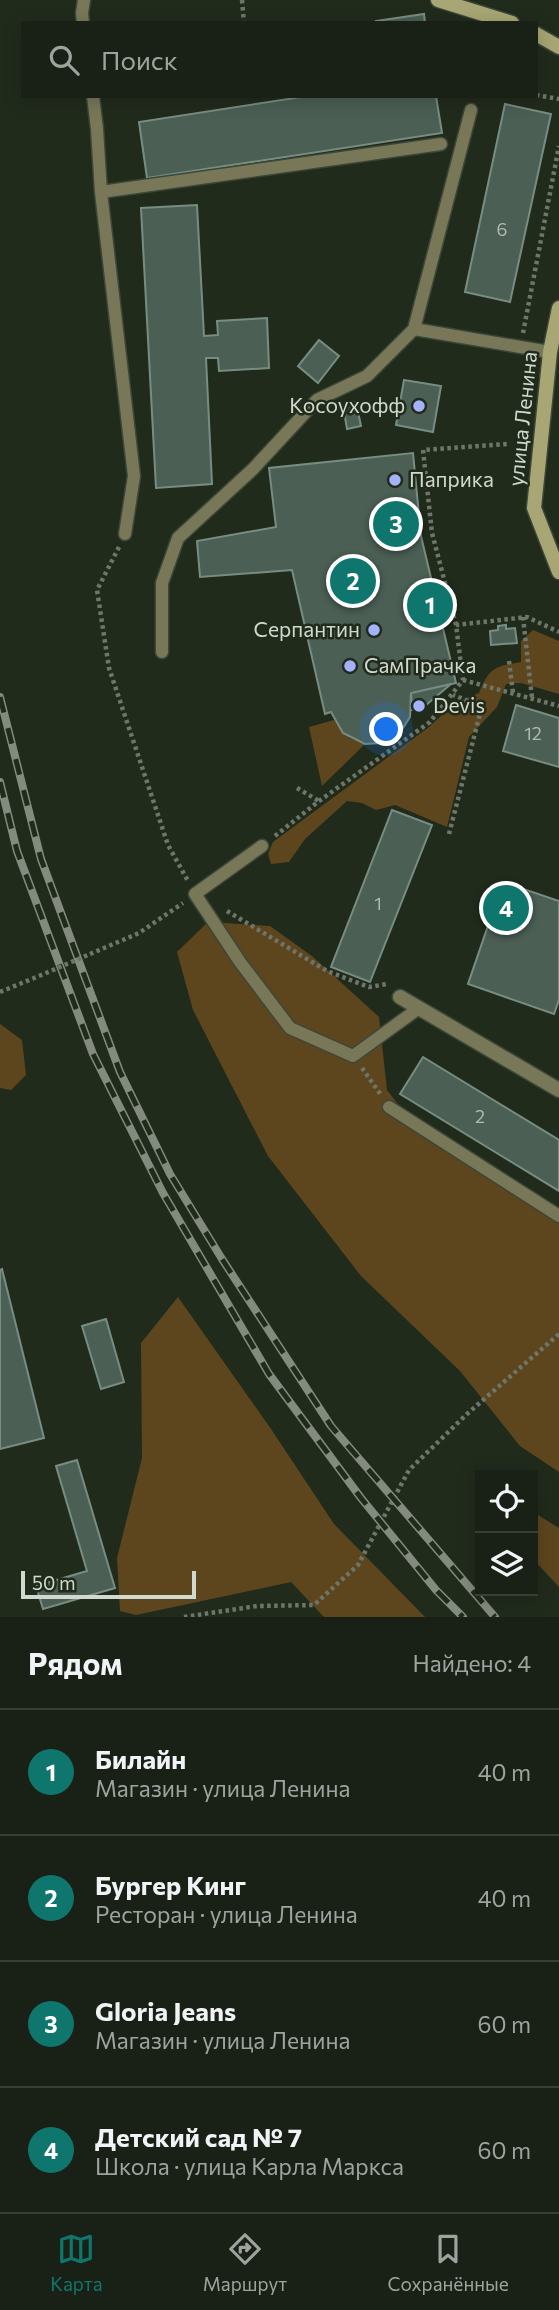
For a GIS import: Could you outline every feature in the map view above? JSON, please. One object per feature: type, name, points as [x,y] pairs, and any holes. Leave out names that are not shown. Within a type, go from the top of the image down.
[{"type":"street","points":[[438,0],[506,21]]},
{"type":"street","points":[[538,35],[559,47]]},
{"type":"street","name":"улица Ленина","points":[[559,308],[551,352],[534,508],[559,572]]},
{"type":"street","points":[[400,997],[559,1090]]},
{"type":"lane","points":[[83,21],[84,0]]},
{"type":"lane","points":[[93,98],[101,192],[134,476],[125,534]]},
{"type":"lane","points":[[162,652],[162,583],[178,538],[253,469],[317,400],[367,376],[414,329],[471,110]]},
{"type":"lane","points":[[101,192],[441,144]]},
{"type":"lane","points":[[414,329],[551,352]]},
{"type":"lane","points":[[262,846],[195,894],[240,962],[290,1028],[353,1056],[419,1008]]},
{"type":"lane","points":[[389,1107],[559,1216]]},
{"type":"path","points":[[242,0],[244,21]]},
{"type":"path","points":[[538,95],[559,99]]},
{"type":"path","points":[[520,347],[559,146]]},
{"type":"path","points":[[262,846],[319,801],[430,722],[463,680],[456,625],[432,533],[424,450],[508,444]]},
{"type":"path","points":[[0,992],[139,933],[195,894],[168,845],[109,668],[97,590],[125,534]]},
{"type":"path","points":[[523,617],[532,698]]},
{"type":"path","points":[[456,625],[527,617],[559,632]]},
{"type":"path","points":[[517,646],[526,645]]},
{"type":"path","points":[[509,661],[513,693]]},
{"type":"path","points":[[463,680],[559,706]]},
{"type":"path","points":[[449,834],[482,706],[453,695]]},
{"type":"path","points":[[297,788],[319,801]]},
{"type":"path","points":[[203,907],[219,906],[327,971],[369,988],[389,984]]},
{"type":"path","points":[[353,1056],[389,1107]]},
{"type":"path","points":[[184,1617],[257,1606],[314,1605],[358,1565],[409,1470],[467,1414],[559,1334]]},
{"type":"shaded area","points":[[533,630],[559,641],[559,694],[521,683],[506,684],[497,707],[469,737],[447,827],[395,805],[376,810],[362,803],[347,801],[305,839],[289,862],[271,864],[268,854],[273,842],[429,727],[455,703],[479,693],[486,678],[494,670],[521,662],[521,641]]},
{"type":"shaded area","points":[[334,720],[350,738],[365,744],[322,786],[309,727]]},
{"type":"shaded area","points":[[208,922],[270,926],[312,956],[379,1017],[387,1090],[424,1138],[559,1222],[559,1472],[520,1446],[460,1371],[361,1276],[268,1156],[193,1010],[177,952]]},
{"type":"shaded area","points":[[0,1024],[22,1040],[26,1075],[11,1090],[0,1088]]},
{"type":"shaded area","points":[[178,1297],[334,1524],[425,1617],[324,1617],[291,1582],[136,1615],[120,1611],[117,1558],[142,1458],[141,1343]]},
{"type":"shaded area","points":[[538,1515],[559,1528],[559,1587],[538,1564]]},
{"type":"building","points":[[424,14],[425,21],[376,21]]},
{"type":"building","points":[[295,98],[436,98],[442,133],[147,178],[139,122]]},
{"type":"building","points":[[505,104],[551,114],[510,302],[465,292]]},
{"type":"building","points":[[197,205],[204,336],[218,335],[217,321],[267,318],[269,368],[219,371],[218,358],[206,358],[212,484],[156,488],[141,208]]},
{"type":"building","points":[[319,340],[339,356],[318,383],[298,366]]},
{"type":"building","name":"Косоухофф","points":[[404,380],[441,386],[433,432],[396,425]]},
{"type":"building","points":[[356,402],[361,426],[347,429],[343,405]]},
{"type":"building","name":"Серпантин","points":[[413,453],[421,536],[456,683],[411,693],[410,717],[401,731],[381,743],[365,744],[343,733],[331,712],[325,714],[292,570],[200,577],[197,541],[276,527],[269,468]]},
{"type":"building","points":[[506,625],[506,629],[515,628],[517,643],[491,645],[490,631]]},
{"type":"building","points":[[451,684],[419,711],[412,710],[411,693]]},
{"type":"building","points":[[516,705],[559,718],[559,767],[503,751]]},
{"type":"building","points":[[392,810],[432,825],[370,982],[331,967]]},
{"type":"building","points":[[503,882],[559,901],[559,1000],[554,1014],[468,984]]},
{"type":"building","points":[[423,1057],[559,1140],[559,1191],[400,1094]]},
{"type":"building","points":[[2,1269],[44,1438],[0,1449],[0,1270]]},
{"type":"building","points":[[106,1319],[124,1382],[101,1389],[82,1326]]},
{"type":"building","points":[[77,1460],[115,1588],[43,1609],[36,1586],[87,1571],[56,1466]]},
{"type":"railway","points":[[0,697],[41,859],[120,1072],[170,1174],[331,1426],[495,1617]]},
{"type":"railway","points":[[0,782],[17,851],[93,1054],[163,1193],[269,1374],[361,1498],[436,1590],[463,1617]]},
{"type":"place","name":"Косоухофф","points":[[419,406]]},
{"type":"place","name":"Паприка","points":[[395,480]]},
{"type":"place","name":"Gloria Jeans","points":[[396,524]]},
{"type":"place","name":"Бургер Кинг","points":[[353,581]]},
{"type":"place","name":"Билайн","points":[[430,605]]},
{"type":"place","name":"Серпантин","points":[[374,630]]},
{"type":"place","name":"СамПрачка","points":[[350,666]]},
{"type":"place","name":"Devis","points":[[419,706]]},
{"type":"place","name":"Детский сад № 7","points":[[506,908]]}]
